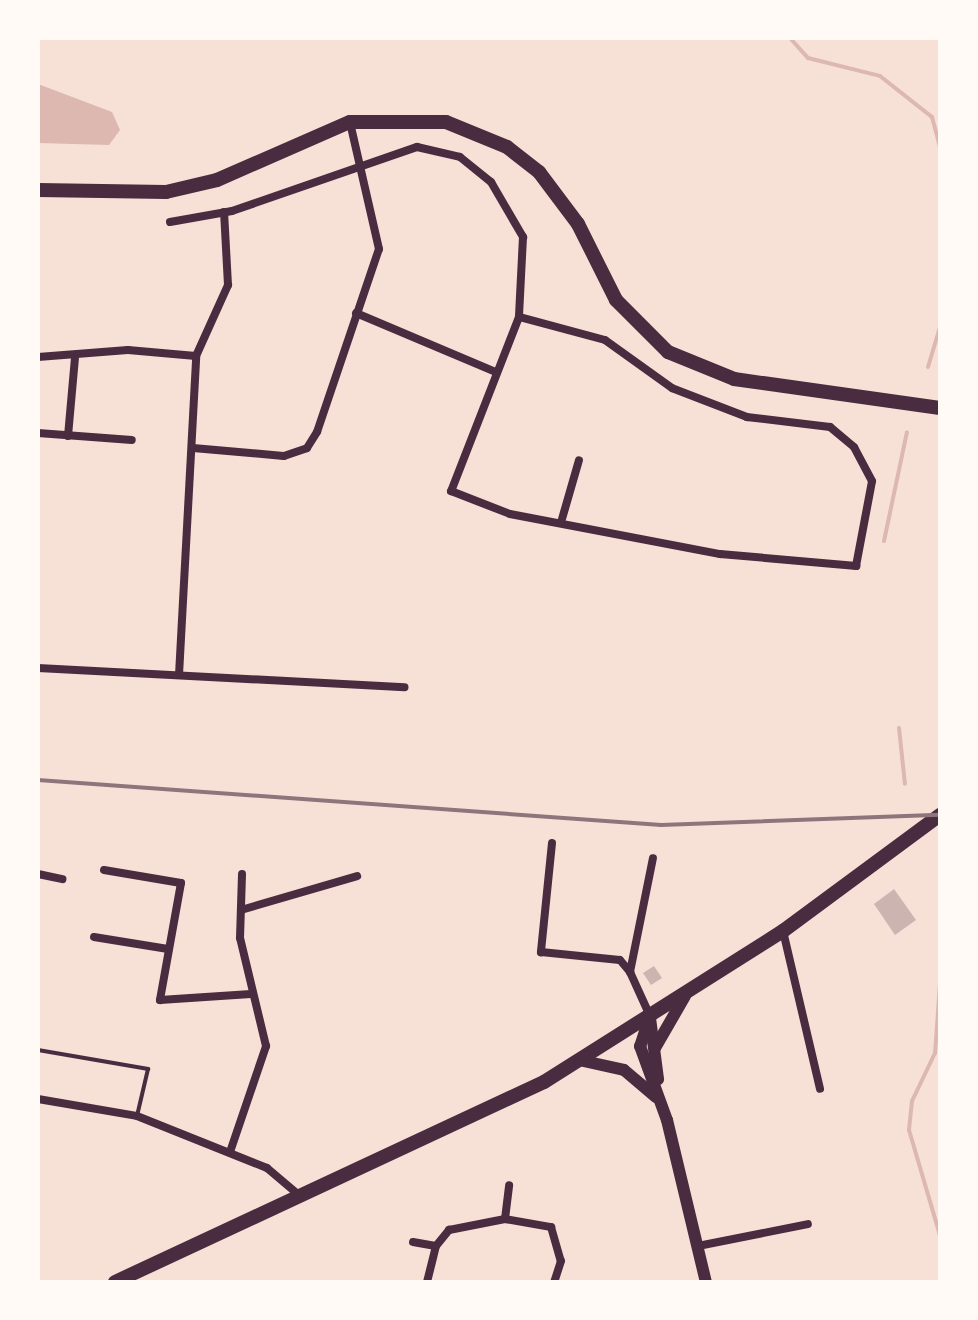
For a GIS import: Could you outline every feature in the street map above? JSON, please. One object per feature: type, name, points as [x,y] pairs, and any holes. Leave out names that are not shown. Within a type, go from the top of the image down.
[{"type":"main road","points":[[38,190],[166,192],[217,180],[350,122],[427,119],[507,147],[564,201],[616,300],[644,332],[690,363],[771,386],[940,408]]},
{"type":"main road","points":[[115,1282],[426,1141],[579,1060],[783,931],[940,815]]},
{"type":"main road","points":[[654,1052],[665,1020],[690,990]]},
{"type":"main road","points":[[650,1016],[661,1102]]},
{"type":"main road","points":[[650,1016],[640,1046],[661,1102],[706,1282]]},
{"type":"main road","points":[[579,1060],[624,1070],[661,1102]]},
{"type":"street","points":[[193,448],[284,456],[307,448],[379,249],[350,122]]},
{"type":"street","points":[[170,222],[224,212],[360,162],[425,148],[460,157],[491,182],[523,237],[519,317],[451,491],[510,514],[562,519],[720,554],[856,566],[872,481],[854,447],[830,427],[747,417],[660,382],[605,340],[519,317]]},
{"type":"street","points":[[179,675],[196,356],[228,285],[224,212]]},
{"type":"street","points":[[356,313],[496,372]]},
{"type":"street","points":[[38,357],[75,358],[128,350],[196,356]]},
{"type":"street","points":[[68,436],[75,358]]},
{"type":"street","points":[[38,433],[132,440]]},
{"type":"street","points":[[562,519],[579,460]]},
{"type":"street","points":[[38,668],[405,687]]},
{"type":"street","points":[[552,843],[541,952],[620,960],[630,972],[650,1016]]},
{"type":"street","points":[[630,972],[653,858]]},
{"type":"street","points":[[104,870],[181,883],[160,1000],[251,994]]},
{"type":"street","points":[[38,874],[62,879]]},
{"type":"street","points":[[230,1152],[266,1046],[251,994],[241,910],[242,874]]},
{"type":"street","points":[[241,910],[357,876]]},
{"type":"street","points":[[783,931],[820,1089]]},
{"type":"street","points":[[94,937],[168,949]]},
{"type":"street","points":[[38,1099],[137,1116],[280,1174],[300,1196]]},
{"type":"street","points":[[505,1219],[509,1185]]},
{"type":"street","points":[[427,1282],[436,1246],[461,1224],[505,1219],[551,1227],[561,1261],[554,1282]]},
{"type":"street","points":[[698,1246],[808,1224]]},
{"type":"street","points":[[413,1242],[436,1246]]},
{"type":"lane","points":[[38,1050],[148,1069],[137,1116]]},
{"type":"shaded area","points":[[38,84],[112,112],[120,130],[109,145],[38,143]]},
{"type":"building","points":[[894,889],[916,920],[895,935],[874,904]]},
{"type":"building","points":[[654,966],[662,978],[651,985],[643,973]]},
{"type":"waterway","points":[[790,38],[808,58],[880,76],[932,117],[940,147]]},
{"type":"waterway","points":[[928,367],[940,327]]},
{"type":"waterway","points":[[884,541],[907,432]]},
{"type":"waterway","points":[[899,728],[905,784]]},
{"type":"waterway","points":[[940,984],[935,1053],[912,1101],[909,1130],[940,1235]]},
{"type":"railway","points":[[38,780],[661,825],[940,815]]}]
